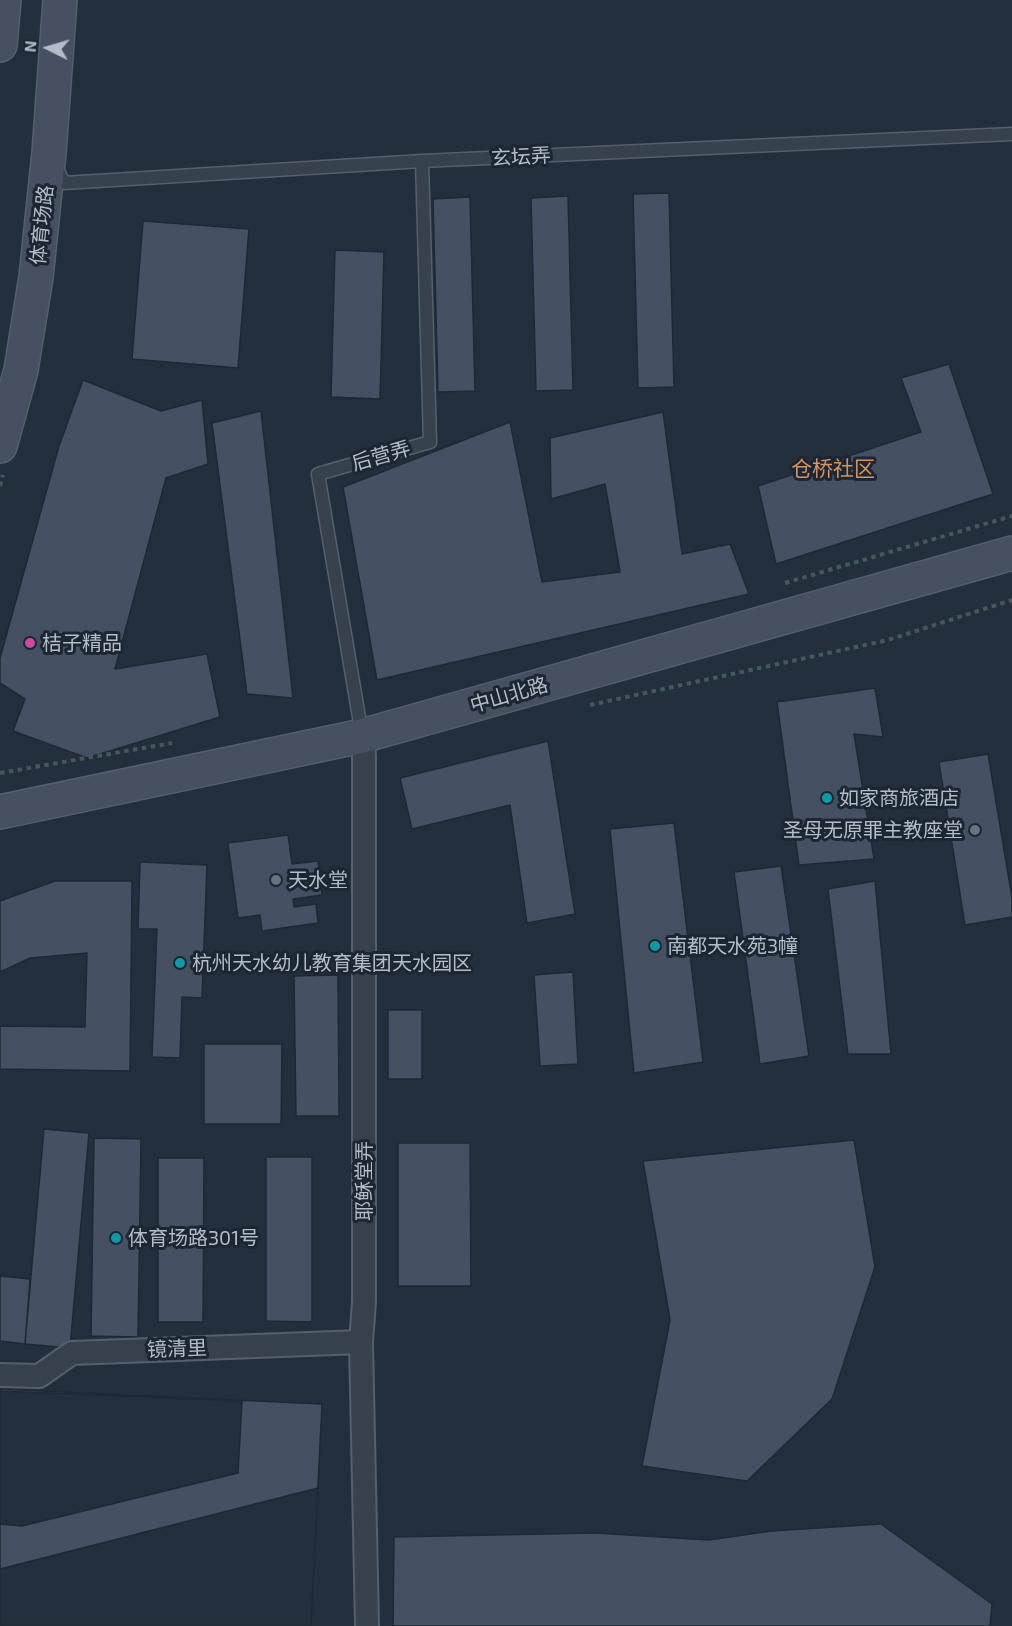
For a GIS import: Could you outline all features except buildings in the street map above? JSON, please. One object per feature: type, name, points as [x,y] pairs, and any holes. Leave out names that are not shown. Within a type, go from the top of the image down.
[{"type":"main road","points":[[0,45],[4,0]]},
{"type":"main road","name":"体育场路","points":[[0,446],[23,358],[36,278],[49,153],[60,0]]},
{"type":"main road","name":"中山北路","points":[[0,812],[362,736],[1012,553]]},
{"type":"street","name":"耶稣堂弄","points":[[362,736],[364,755],[364,1302],[361,1342],[367,1626]]},
{"type":"street","name":"镜清里","points":[[0,1375],[39,1376],[72,1353],[361,1342]]},
{"type":"lane","name":"玄坛弄","points":[[49,153],[64,183],[422,161],[1012,134]]},
{"type":"lane","name":"后营弄","points":[[362,736],[318,474],[430,442],[422,161]]},
{"type":"path","points":[[783,584],[1012,516]]},
{"type":"path","points":[[0,773],[181,741]]},
{"type":"place","name":"桔子精品","points":[[30,643]]},
{"type":"place","name":"如家商旅酒店","points":[[827,798]]},
{"type":"place","name":"圣母无原罪主教座堂","points":[[975,830]]},
{"type":"place","name":"天水堂","points":[[276,880]]},
{"type":"place","name":"南都天水苑3幢","points":[[655,946]]},
{"type":"place","name":"杭州天水幼儿教育集团天水园区","points":[[180,963]]},
{"type":"place","name":"体育场路301号","points":[[116,1238]]},
{"type":"district","name":"仓桥社区","points":[[833,469]]}]
